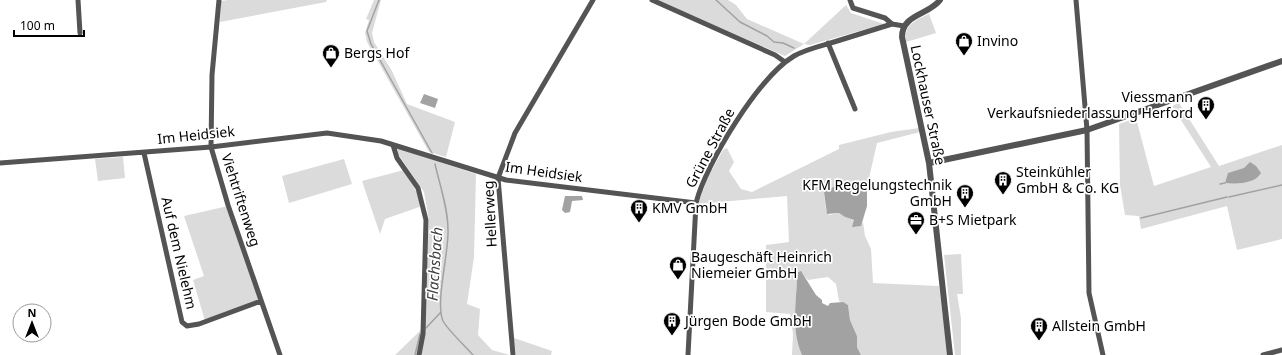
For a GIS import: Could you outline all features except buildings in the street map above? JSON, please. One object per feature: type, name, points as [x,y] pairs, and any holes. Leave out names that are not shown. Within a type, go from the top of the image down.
[{"type":"street","points":[[78,0],[80,33]]},
{"type":"street","name":"Viehtriftenweg","points":[[219,0],[212,75],[212,147],[228,205],[280,355]]},
{"type":"street","name":"Hellerweg","points":[[513,355],[498,178],[515,133],[593,0]]},
{"type":"street","points":[[652,0],[775,55],[785,62]]},
{"type":"street","name":"Grüne Straße","points":[[850,0],[853,8],[858,11],[885,18],[892,24]]},
{"type":"street","points":[[904,26],[915,16],[934,8],[940,0]]},
{"type":"street","points":[[1076,0],[1087,130],[1089,293],[1103,355]]},
{"type":"street","name":"Grüne Straße","points":[[688,355],[696,203],[704,180],[736,122],[761,87],[785,62],[800,52],[892,24],[904,26]]},
{"type":"street","name":"Lockhauser Straße","points":[[904,26],[902,41],[928,163],[950,355]]},
{"type":"street","points":[[828,44],[855,110]]},
{"type":"street","points":[[928,163],[1087,130],[1282,61]]},
{"type":"street","name":"Im Heidsiek","points":[[0,163],[212,147],[327,133],[362,137],[393,145],[506,180],[696,203]]},
{"type":"street","points":[[393,145],[397,158],[418,188],[426,220],[423,334],[419,355]]},
{"type":"street","name":"Auf dem Nielehm","points":[[144,153],[182,322],[187,326],[199,324],[261,301]]},
{"type":"street","points":[[1263,355],[1282,350]]},
{"type":"shaded area","points":[[327,0],[326,2],[220,22],[221,1]]},
{"type":"shaded area","points":[[374,0],[381,0],[372,33],[374,42],[392,71],[407,104],[455,122],[446,157],[429,152],[367,42],[365,33],[369,20],[366,19]]},
{"type":"shaded area","points":[[657,0],[728,0],[736,5],[747,19],[804,44],[785,56]]},
{"type":"shaded area","points":[[846,5],[851,13],[884,24],[810,45],[804,44]]},
{"type":"shaded area","points":[[929,14],[936,33],[906,42],[906,31],[909,27],[915,21]]},
{"type":"shaded area","points":[[424,94],[438,99],[435,108],[420,103]]},
{"type":"shaded area","points":[[1179,103],[1219,166],[1282,145],[1282,239],[1237,250],[1227,206],[1141,229],[1139,216],[1125,215],[1120,185],[1119,124],[1136,118],[1154,186],[1211,167],[1172,106]]},
{"type":"shaded area","points":[[919,128],[920,132],[877,143],[867,187],[864,183],[835,186],[824,192],[826,210],[829,215],[839,213],[853,220],[860,226],[863,222],[865,236],[871,249],[873,283],[939,286],[948,355],[861,355],[857,347],[857,336],[850,320],[848,305],[839,301],[836,284],[828,277],[808,280],[800,271],[798,272],[797,279],[795,327],[796,336],[802,355],[792,355],[793,334],[790,314],[766,312],[766,245],[789,242],[787,196],[698,204],[708,177],[723,150],[727,148],[734,162],[729,171],[741,189],[752,192],[839,149],[839,145],[891,132]]},
{"type":"shaded area","points":[[397,148],[476,174],[474,257],[467,304],[480,309],[478,335],[492,350],[510,355],[421,355],[424,334],[429,220],[424,192],[398,154]]},
{"type":"shaded area","points":[[123,157],[125,178],[98,181],[95,159]]},
{"type":"shaded area","points":[[344,159],[352,184],[289,203],[282,176]]},
{"type":"shaded area","points":[[1250,162],[1256,166],[1261,173],[1258,177],[1245,182],[1225,183],[1228,173],[1244,168]]},
{"type":"shaded area","points":[[404,170],[419,196],[422,206],[385,219],[380,234],[362,181]]},
{"type":"shaded area","points":[[862,183],[867,186],[867,206],[861,226],[852,227],[854,220],[839,213],[827,214],[824,192],[835,186]]},
{"type":"shaded area","points":[[565,196],[582,196],[583,200],[572,201],[570,212],[565,213],[562,210]]},
{"type":"shaded area","points":[[228,206],[259,299],[254,303],[205,321],[193,280],[204,276],[184,216]]},
{"type":"shaded area","points":[[961,254],[963,294],[957,294],[961,318],[961,355],[955,355],[944,255]]},
{"type":"shaded area","points":[[801,271],[816,295],[822,300],[822,303],[828,306],[830,303],[843,302],[848,305],[850,320],[857,336],[857,347],[861,355],[802,355],[796,336],[795,327],[797,279],[798,272]]},
{"type":"shaded area","points":[[421,330],[417,355],[395,355]]},
{"type":"shaded area","points":[[514,338],[552,351],[551,355],[516,355]]},
{"type":"waterway","name":"Flachsbach","points":[[379,0],[367,31],[371,44],[432,153]]},
{"type":"waterway","points":[[716,0],[740,22],[767,36],[774,42],[783,43],[794,48]]},
{"type":"waterway","name":"Flachsbach","points":[[435,164],[448,222],[447,251],[441,290],[441,313],[445,324],[473,355]]},
{"type":"waterway","points":[[1220,184],[1225,183]]},
{"type":"waterway","points":[[1229,197],[1282,185]]},
{"type":"waterway","points":[[1141,218],[1227,197]]},
{"type":"waterway","points":[[426,328],[441,312]]},
{"type":"waterway","points":[[415,355],[420,334]]},
{"type":"place","name":"Invino","points":[[964,56]]},
{"type":"place","name":"Bergs Hof","points":[[331,68]]},
{"type":"place","name":"Viessmann Verkaufsniederlassung Herford","points":[[1206,120]]},
{"type":"place","name":"Steinkühler GmbH & Co. KG","points":[[1003,195]]},
{"type":"place","name":"KFM Regelungstechnik GmbH","points":[[965,208]]},
{"type":"place","name":"KMV GmbH","points":[[639,223]]},
{"type":"place","name":"B+S Mietpark","points":[[916,235]]},
{"type":"place","name":"Baugeschäft Heinrich Niemeier GmbH","points":[[678,280]]},
{"type":"place","name":"Jürgen Bode GmbH","points":[[672,336]]},
{"type":"place","name":"Allstein GmbH","points":[[1039,341]]}]
